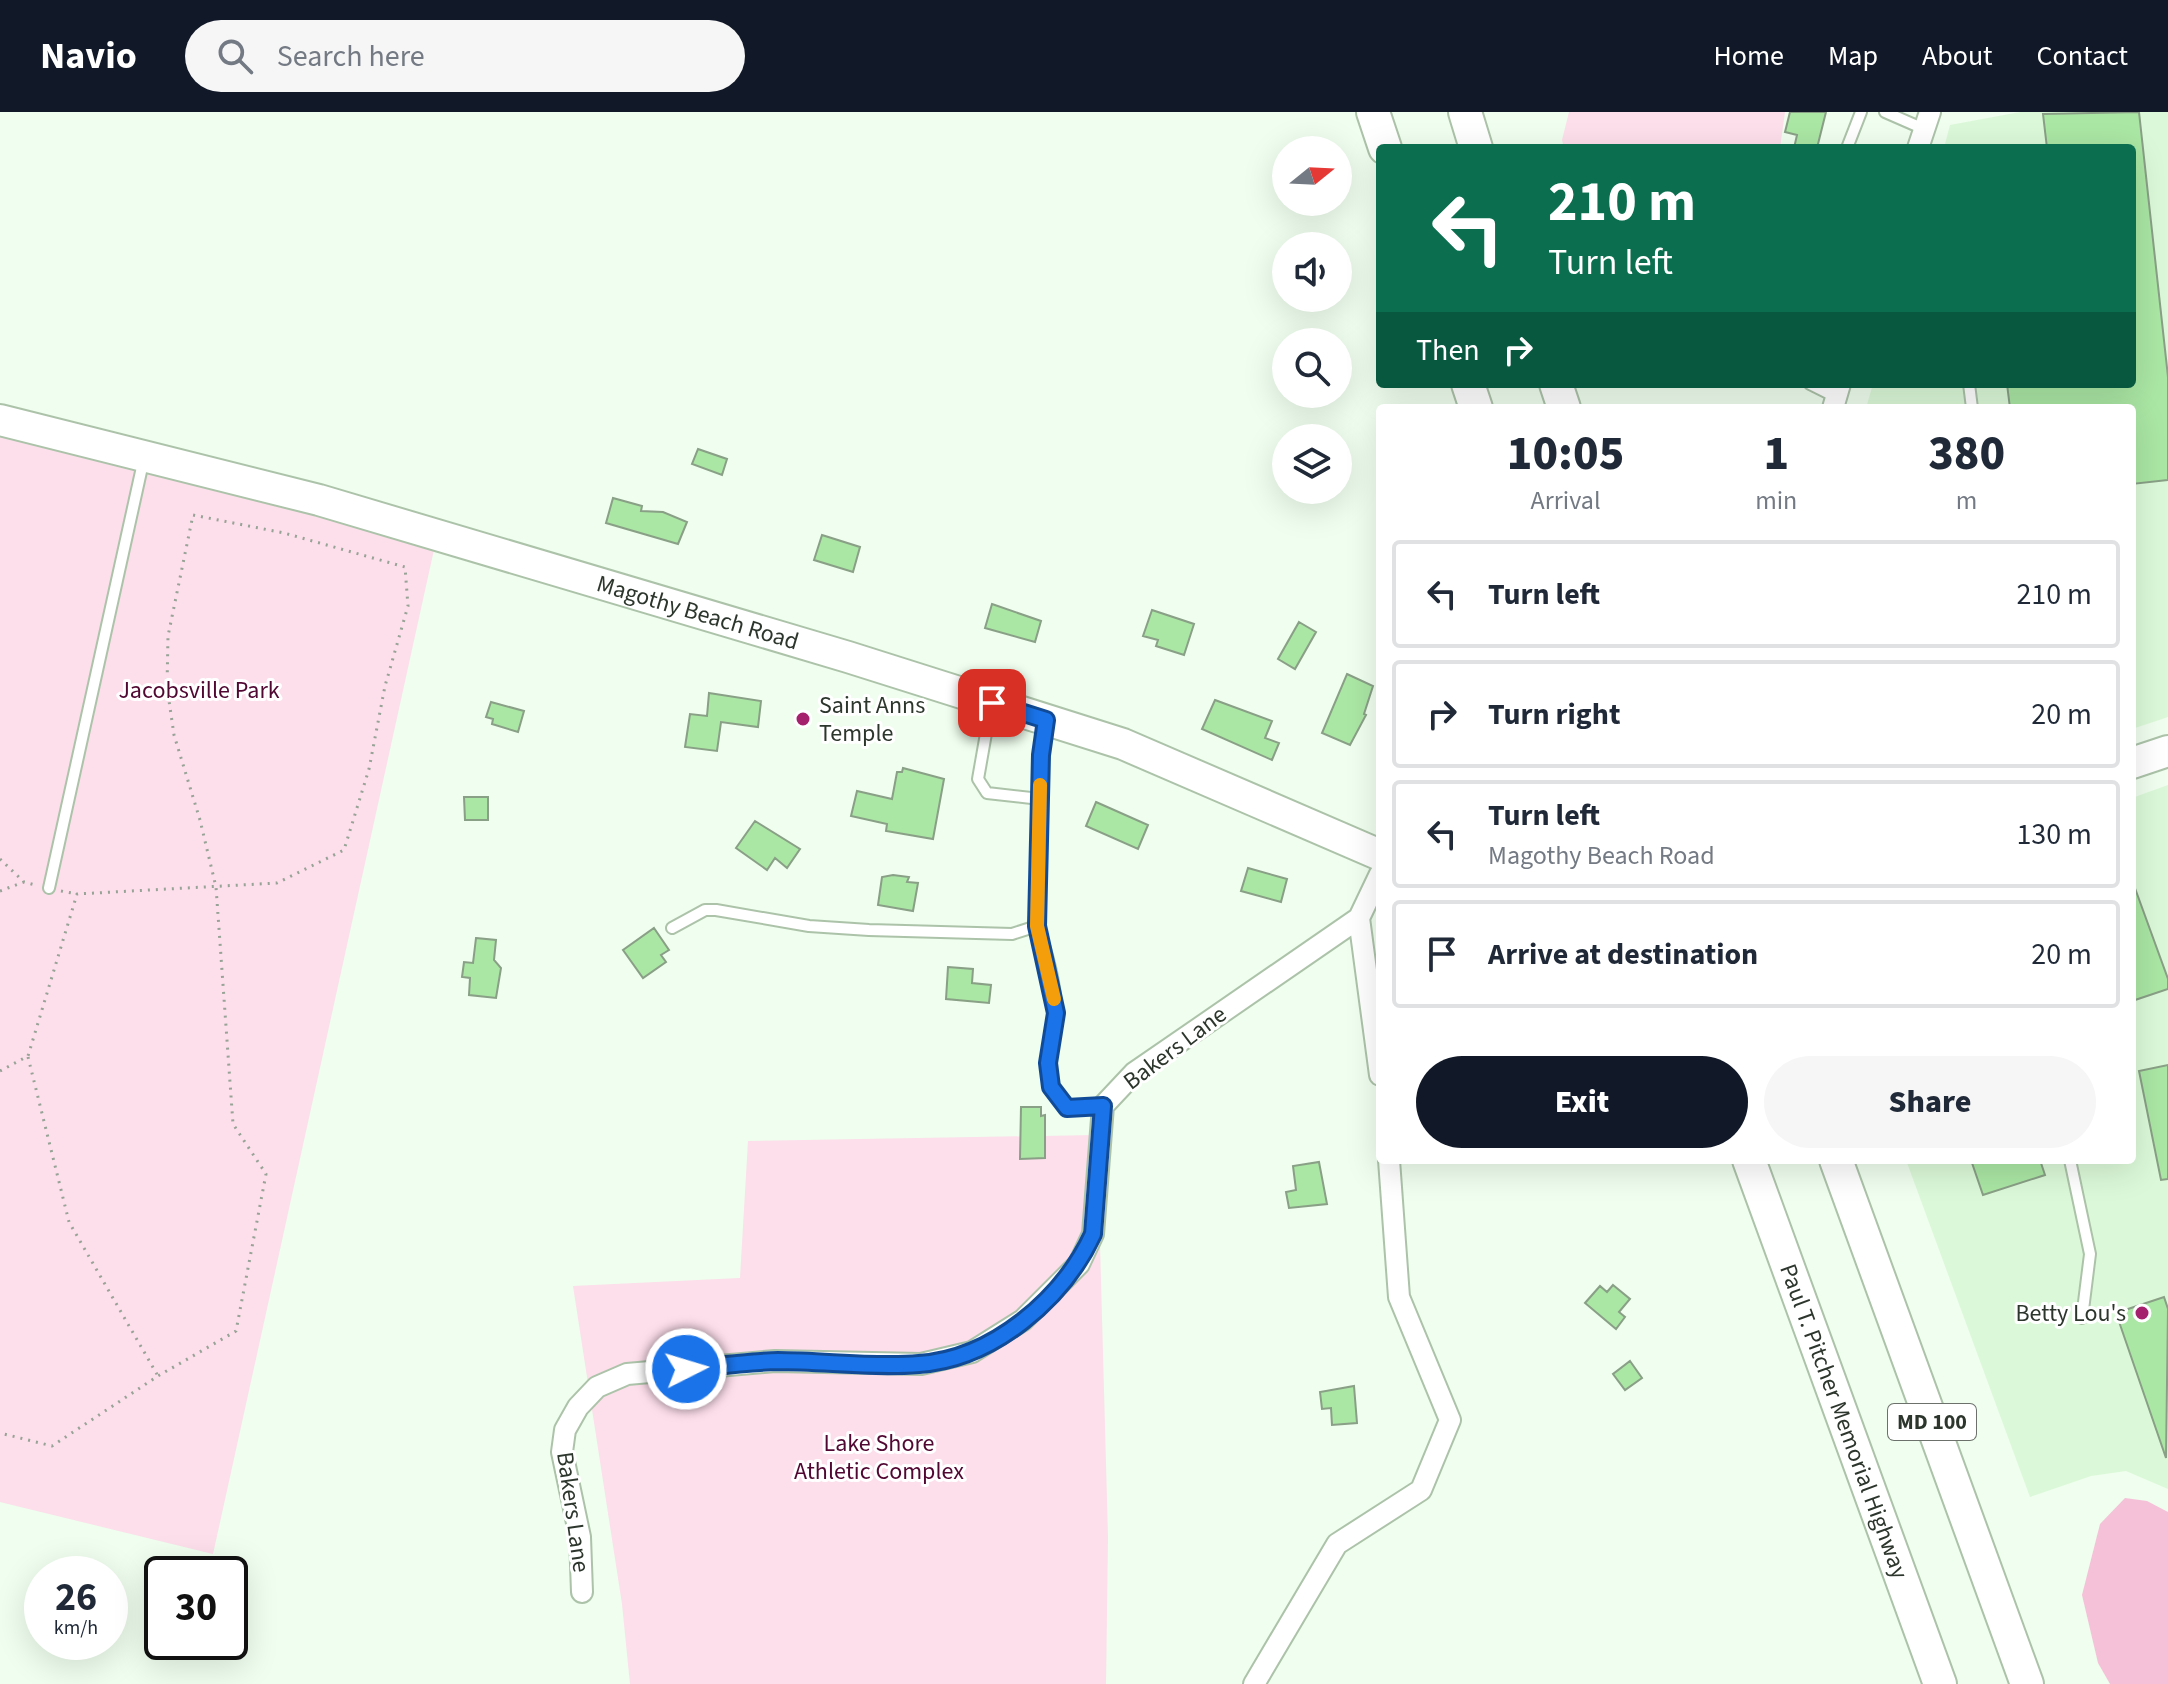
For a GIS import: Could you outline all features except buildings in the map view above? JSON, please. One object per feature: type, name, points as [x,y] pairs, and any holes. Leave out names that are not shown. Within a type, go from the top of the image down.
[{"type":"main road","points":[[1373,112],[1384,144]]},
{"type":"main road","points":[[1465,112],[1475,144]]},
{"type":"main road","name":"Paul T. Pitcher Memorial Highway","points":[[1750,1164],[1940,1684]]},
{"type":"main road","name":"MD 100","points":[[1837,1164],[2027,1684]]},
{"type":"street","name":"Magothy Beach Road","points":[[0,420],[319,500],[1123,744],[1376,853]]},
{"type":"street","points":[[2136,762],[2168,751]]},
{"type":"street","points":[[1376,882],[1359,918],[1376,1045]]},
{"type":"street","name":"Bakers Lane","points":[[582,1592],[580,1537],[562,1452],[565,1430],[578,1407],[597,1387],[627,1374],[775,1361],[921,1364],[972,1352],[1023,1320],[1079,1264],[1093,1234],[1103,1106],[1134,1073],[1359,918]]},
{"type":"street","points":[[1254,1684],[1337,1544],[1421,1490],[1450,1420],[1399,1297],[1389,1164]]},
{"type":"lane","points":[[1849,144],[1861,112]]},
{"type":"lane","points":[[1885,112],[1924,130]]},
{"type":"lane","points":[[49,888],[145,456]]},
{"type":"lane","points":[[992,703],[978,779],[987,793],[1040,799]]},
{"type":"lane","points":[[1046,720],[1040,799],[1037,926],[1056,1013],[1048,1063],[1051,1087],[1067,1108],[1103,1106]]},
{"type":"lane","points":[[672,928],[705,910],[809,926],[869,930],[1012,934],[1037,926]]},
{"type":"lane","points":[[2071,1164],[2090,1254],[2082,1318]]},
{"type":"path","points":[[0,1433],[52,1446],[158,1376],[236,1331],[266,1174],[233,1124],[216,887],[200,820],[174,735],[167,687],[168,636],[193,515],[284,533],[405,567],[408,606],[385,686],[369,769],[344,850],[277,883],[216,887],[77,894],[28,1056],[69,1222],[158,1376]]},
{"type":"path","points":[[0,859],[24,882],[0,891]]},
{"type":"path","points":[[0,1071],[28,1056]]},
{"type":"shaded area","points":[[2020,112],[2168,112],[2168,717],[2136,728],[2136,404],[1867,404],[1872,388],[2136,388],[2136,144],[1945,144],[1950,125]]},
{"type":"shaded area","points":[[2168,785],[2168,1489],[2126,1471],[2091,1476],[2030,1497],[1907,1164],[2136,1164],[2136,797]]},
{"type":"shaded area","points":[[2125,1498],[2147,1501],[2168,1512],[2168,1684],[2110,1684],[2098,1663],[2082,1595],[2100,1524]]},
{"type":"green space","points":[[1569,112],[1785,112],[1781,144],[1563,144]]},
{"type":"green space","name":"Jacobsville Park","points":[[0,433],[435,545],[213,1554],[0,1502]]},
{"type":"green space","name":"Lake Shore Athletic Complex","points":[[1097,1135],[1108,1537],[1106,1684],[630,1684],[622,1604],[573,1286],[740,1278],[748,1141]]},
{"type":"slow traffic","points":[[1040,785],[1037,926],[1043,941],[1054,999]]},
{"type":"place","name":"Saint Anns Temple","points":[[803,719]]},
{"type":"place","name":"Betty Lou's","points":[[2142,1313]]},
{"type":"route","points":[[686,1369],[775,1361],[921,1364],[972,1352],[1023,1320],[1053,1294],[1079,1264],[1093,1234],[1103,1106],[1067,1108],[1051,1087],[1048,1063],[1056,1013],[1043,941],[1037,926],[1041,755],[1046,720],[992,703]]}]
